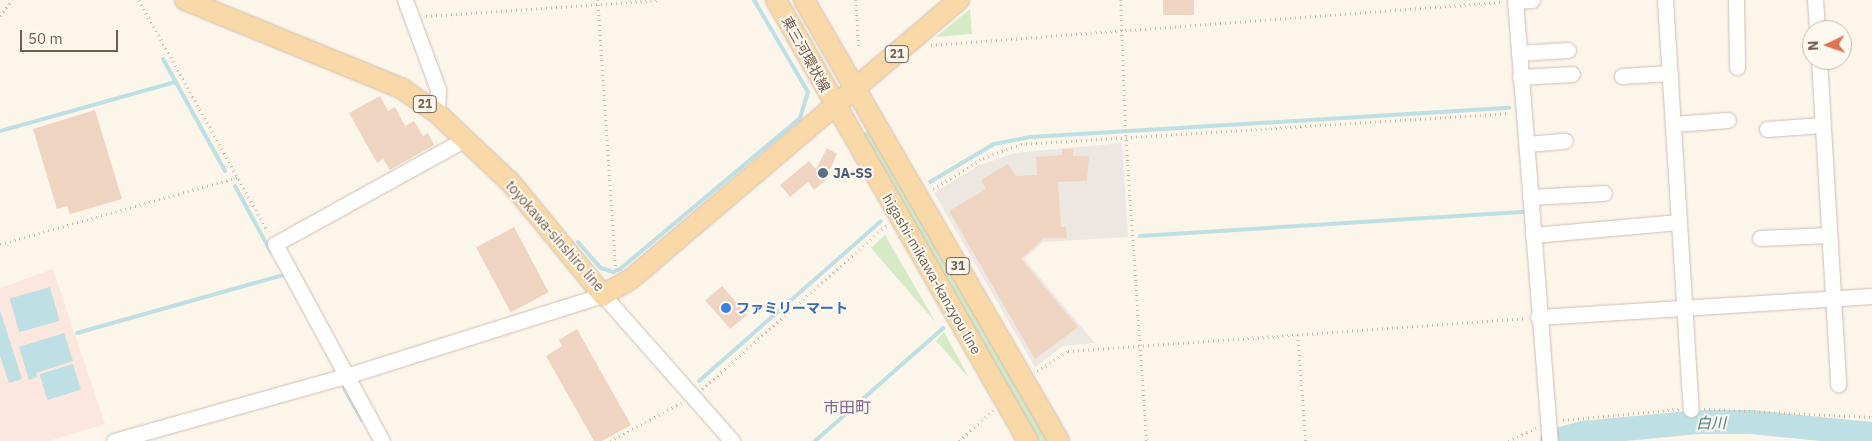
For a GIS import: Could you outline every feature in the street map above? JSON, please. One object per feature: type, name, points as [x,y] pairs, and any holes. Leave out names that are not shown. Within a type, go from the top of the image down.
[{"type":"main road","name":"toyokawa-sinshiro line","points":[[185,0],[401,88],[437,113],[512,184],[611,291],[836,108],[959,0]]},
{"type":"main road","name":"東三河環状線","points":[[776,0],[836,108]]},
{"type":"main road","name":"東三河環状線","points":[[804,0],[856,91]]},
{"type":"main road","name":"higashi-mikawa-kanzyou line","points":[[856,91],[1059,441]]},
{"type":"main road","name":"higashi-mikawa-kanzyou line","points":[[836,108],[1028,441]]},
{"type":"street","points":[[405,0],[438,89],[437,113]]},
{"type":"street","points":[[1532,0],[1515,0],[1521,112],[1527,144],[1538,317],[1550,436]]},
{"type":"street","points":[[1665,0],[1683,308],[1691,408]]},
{"type":"street","points":[[1736,0],[1737,67]]},
{"type":"street","points":[[1816,0],[1817,20]]},
{"type":"street","points":[[1519,53],[1568,50]]},
{"type":"street","points":[[1819,70],[1838,384]]},
{"type":"street","points":[[1622,76],[1670,73]]},
{"type":"street","points":[[1520,77],[1572,74]]},
{"type":"street","points":[[1673,124],[1728,120]]},
{"type":"street","points":[[1767,129],[1822,125]]},
{"type":"street","points":[[382,441],[275,244],[465,139]]},
{"type":"street","points":[[1527,144],[1565,141]]},
{"type":"street","points":[[1530,197],[1604,193]]},
{"type":"street","points":[[1533,235],[1678,222]]},
{"type":"street","points":[[1760,238],[1829,234]]},
{"type":"street","points":[[114,441],[346,376],[611,291],[732,441]]},
{"type":"street","points":[[1538,317],[1872,296]]},
{"type":"path","points":[[0,16],[12,0]]},
{"type":"path","points":[[139,0],[275,244]]},
{"type":"path","points":[[598,0],[611,291]]},
{"type":"path","points":[[412,16],[659,0]]},
{"type":"path","points":[[856,0],[859,46]]},
{"type":"path","points":[[1121,0],[1126,135],[1147,441]]},
{"type":"path","points":[[912,40],[932,45],[1515,0]]},
{"type":"path","points":[[919,198],[983,158],[1021,144],[1126,135],[1521,112]]},
{"type":"path","points":[[0,244],[238,177]]},
{"type":"path","points":[[610,441],[694,396],[898,216]]},
{"type":"path","points":[[1024,380],[1063,352],[1538,317]]},
{"type":"path","points":[[1298,335],[1306,441]]},
{"type":"path","points":[[959,441],[1004,400]]},
{"type":"shaded area","points":[[1122,143],[1128,237],[1043,242],[1024,259],[1095,343],[1063,346],[1035,367],[934,193],[978,166],[1014,153]]},
{"type":"shaded area","points":[[53,269],[105,424],[49,441],[0,441],[0,288]]},
{"type":"green space","points":[[970,9],[972,34],[936,37]]},
{"type":"green space","points":[[873,126],[1053,441],[1034,441],[863,134]]},
{"type":"green space","points":[[885,235],[936,323],[871,248]]},
{"type":"green space","points":[[944,332],[969,378],[936,341]]},
{"type":"water","points":[[50,287],[60,321],[19,332],[10,299]]},
{"type":"water","points":[[0,310],[22,379],[9,383],[0,356]]},
{"type":"water","points":[[64,333],[73,361],[36,373],[37,377],[29,380],[19,347]]},
{"type":"water","points":[[73,364],[81,390],[47,400],[40,374]]},
{"type":"building","points":[[1163,0],[1194,0],[1194,15],[1163,15]]},
{"type":"building","points":[[380,96],[388,111],[395,107],[405,126],[414,121],[423,136],[428,133],[434,145],[390,170],[383,159],[377,163],[349,113]]},
{"type":"building","points":[[95,110],[122,199],[70,214],[67,206],[57,209],[33,129]]},
{"type":"building","points":[[827,148],[837,154],[825,181],[814,190],[808,182],[790,197],[780,185],[809,161],[816,169]]},
{"type":"building","points":[[1062,149],[1073,149],[1073,156],[1089,156],[1087,181],[1058,182],[1061,227],[1066,227],[1067,238],[1044,238],[1021,259],[1078,327],[1035,359],[949,211],[986,189],[981,180],[1008,164],[1016,176],[1037,175],[1036,157],[1062,155]]},
{"type":"building","points":[[514,227],[549,292],[511,313],[476,247]]},
{"type":"building","name":"ファミリーマート","points":[[722,286],[747,315],[730,329],[705,300]]},
{"type":"building","points":[[577,329],[631,425],[602,441],[594,441],[546,356],[562,346],[559,340]]},
{"type":"waterway","points":[[578,242],[601,268],[613,272],[620,269],[800,118],[808,92],[754,0]]},
{"type":"waterway","points":[[163,59],[225,171]]},
{"type":"waterway","points":[[0,131],[176,82]]},
{"type":"waterway","points":[[930,182],[994,144],[1031,137],[1509,108]]},
{"type":"waterway","points":[[235,186],[271,252]]},
{"type":"waterway","points":[[1140,236],[1525,212]]},
{"type":"waterway","points":[[699,381],[881,221]]},
{"type":"waterway","points":[[77,333],[283,275]]},
{"type":"waterway","points":[[815,441],[943,328]]},
{"type":"waterway","points":[[344,388],[362,420]]},
{"type":"waterway","name":"白川","points":[[1552,441],[1583,433],[1700,422],[1751,422],[1872,434]]},
{"type":"place","name":"JA-SS","points":[[823,173]]},
{"type":"place","name":"ファミリーマート","points":[[726,308]]},
{"type":"district","name":"市田町","points":[[847,407]]}]
